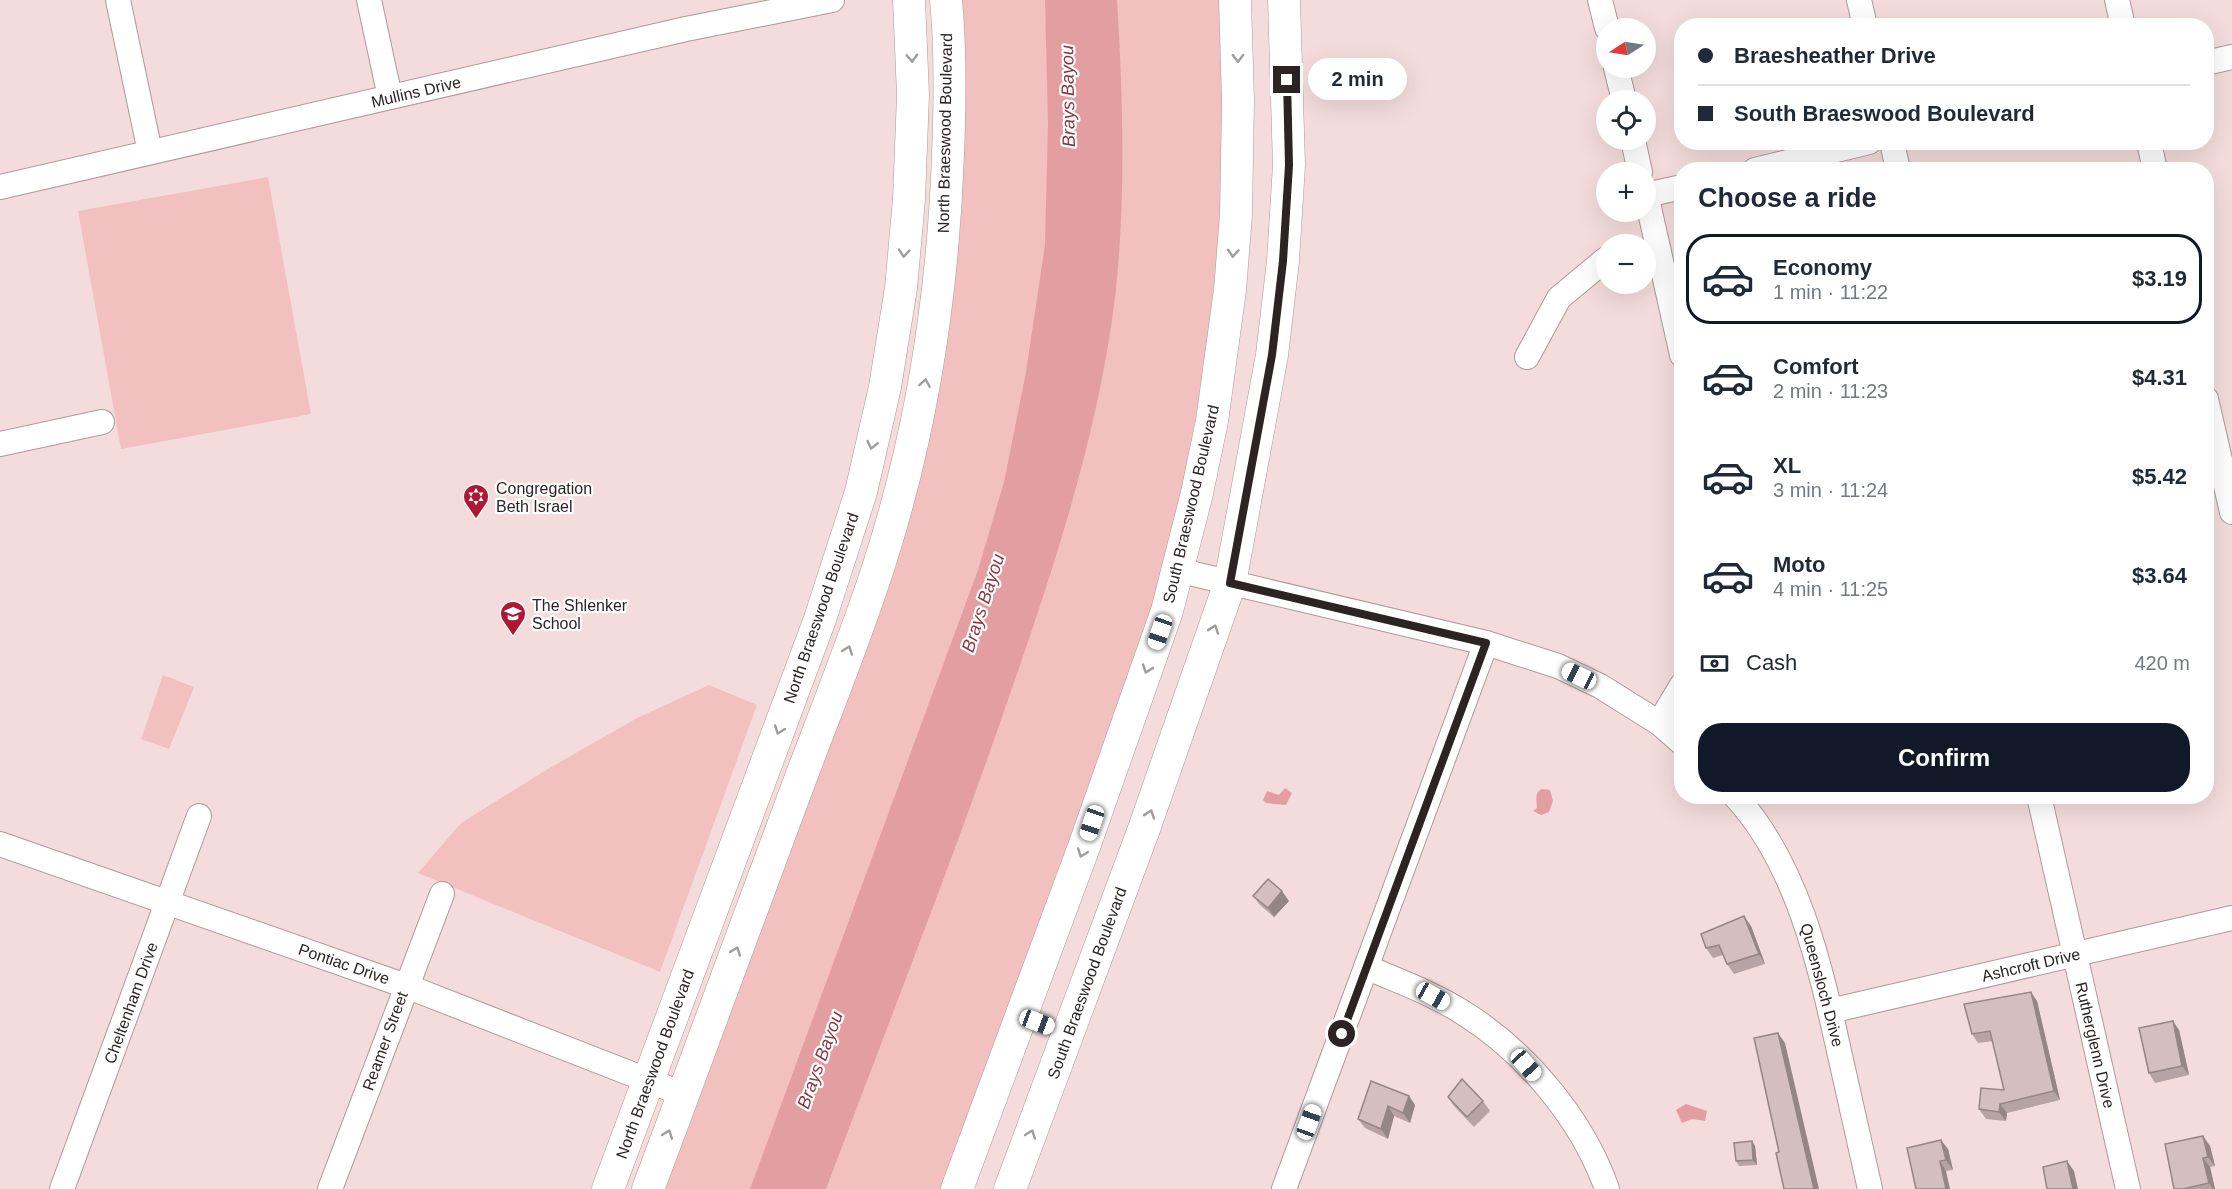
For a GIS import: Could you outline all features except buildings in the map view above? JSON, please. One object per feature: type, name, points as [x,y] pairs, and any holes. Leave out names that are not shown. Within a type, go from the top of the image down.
[{"type":"main road","name":"North Braeswood Boulevard","points":[[609,1189],[820,619],[861,492],[885,387],[901,288],[909,199],[913,95],[909,0]]},
{"type":"main road","name":"North Braeswood Boulevard","points":[[648,1189],[879,564],[921,405],[932,335],[946,209],[949,115],[946,0]]},
{"type":"main road","points":[[1235,10],[1285,8]]},
{"type":"main road","name":"South Braeswood Boulevard","points":[[1010,1189],[1144,829],[1230,583],[1272,355],[1283,261],[1289,165],[1285,8]]},
{"type":"main road","name":"South Braeswood Boulevard","points":[[957,1189],[1089,833],[1167,611],[1178,570],[1212,421],[1230,290],[1236,215],[1238,124],[1235,10]]},
{"type":"main road","points":[[798,678],[833,691]]},
{"type":"main road","points":[[1021,1016],[1068,1034]]},
{"type":"street","points":[[118,0],[150,152]]},
{"type":"street","points":[[369,0],[390,97]]},
{"type":"street","name":"Mullins Drive","points":[[0,187],[686,29],[832,0]]},
{"type":"street","points":[[1600,0],[1604,18]]},
{"type":"street","points":[[1859,0],[1863,18]]},
{"type":"street","points":[[2117,0],[2121,18]]},
{"type":"street","points":[[2214,61],[2232,57]]},
{"type":"street","points":[[1788,162],[1836,150]]},
{"type":"street","points":[[1656,193],[1674,189]]},
{"type":"street","points":[[1656,261],[1674,325]]},
{"type":"street","points":[[1527,357],[1559,298],[1596,267]]},
{"type":"street","points":[[0,444],[102,422]]},
{"type":"street","points":[[2214,434],[2232,513]]},
{"type":"street","points":[[1178,570],[1486,643],[1558,666],[1600,686],[1659,723],[1674,736]]},
{"type":"street","points":[[1284,1189],[1486,643]]},
{"type":"street","points":[[1659,723],[1674,699]]},
{"type":"street","name":"Queensloch Drive","points":[[1740,804],[1779,860],[1806,921],[1830,1011],[1870,1189]]},
{"type":"street","name":"Rutherglenn Drive","points":[[2041,804],[2128,1189]]},
{"type":"street","name":"Cheltenham Drive","points":[[62,1189],[199,816]]},
{"type":"street","name":"Pontiac Drive","points":[[0,844],[406,986],[683,1094]]},
{"type":"street","name":"Reamer Street","points":[[330,1189],[442,894]]},
{"type":"street","name":"Ashcroft Drive","points":[[1830,1011],[2232,918]]},
{"type":"street","points":[[1366,967],[1433,996],[1463,1012],[1513,1052],[1561,1106],[1596,1163],[1607,1189]]},
{"type":"shaded area","points":[[958,0],[1219,0],[1223,76],[1223,153],[1212,309],[1187,464],[1170,539],[1140,645],[1118,709],[941,1189],[657,1189],[899,530]]},
{"type":"shaded area","points":[[268,177],[311,414],[121,449],[78,211]]},
{"type":"shaded area","points":[[163,675],[194,687],[169,749],[141,739]]},
{"type":"shaded area","points":[[709,685],[757,705],[660,972],[418,873],[461,823],[546,770],[637,718]]},
{"type":"water","name":"Brays Bayou","points":[[1045,0],[1117,0],[1121,74],[1121,224],[1115,298],[1098,399],[1086,449],[1059,548],[988,756],[826,1189],[750,1189],[978,570],[1004,482],[1026,372],[1045,245],[1048,124]]},
{"type":"water","points":[[1285,788],[1292,793],[1286,805],[1266,803],[1263,800],[1267,791],[1279,795]]},
{"type":"water","points":[[1542,789],[1550,790],[1553,801],[1549,812],[1541,815],[1533,811],[1537,808],[1537,794]]},
{"type":"water","points":[[1686,1104],[1707,1111],[1705,1121],[1692,1119],[1682,1123],[1676,1110]]},
{"type":"place","name":"Congregation Beth Israel","points":[[476,520]]},
{"type":"place","name":"The Shlenker School","points":[[513,637]]},
{"type":"route","points":[[1287,80],[1289,165],[1283,261],[1272,355],[1230,583],[1486,643],[1342,1034]]}]
